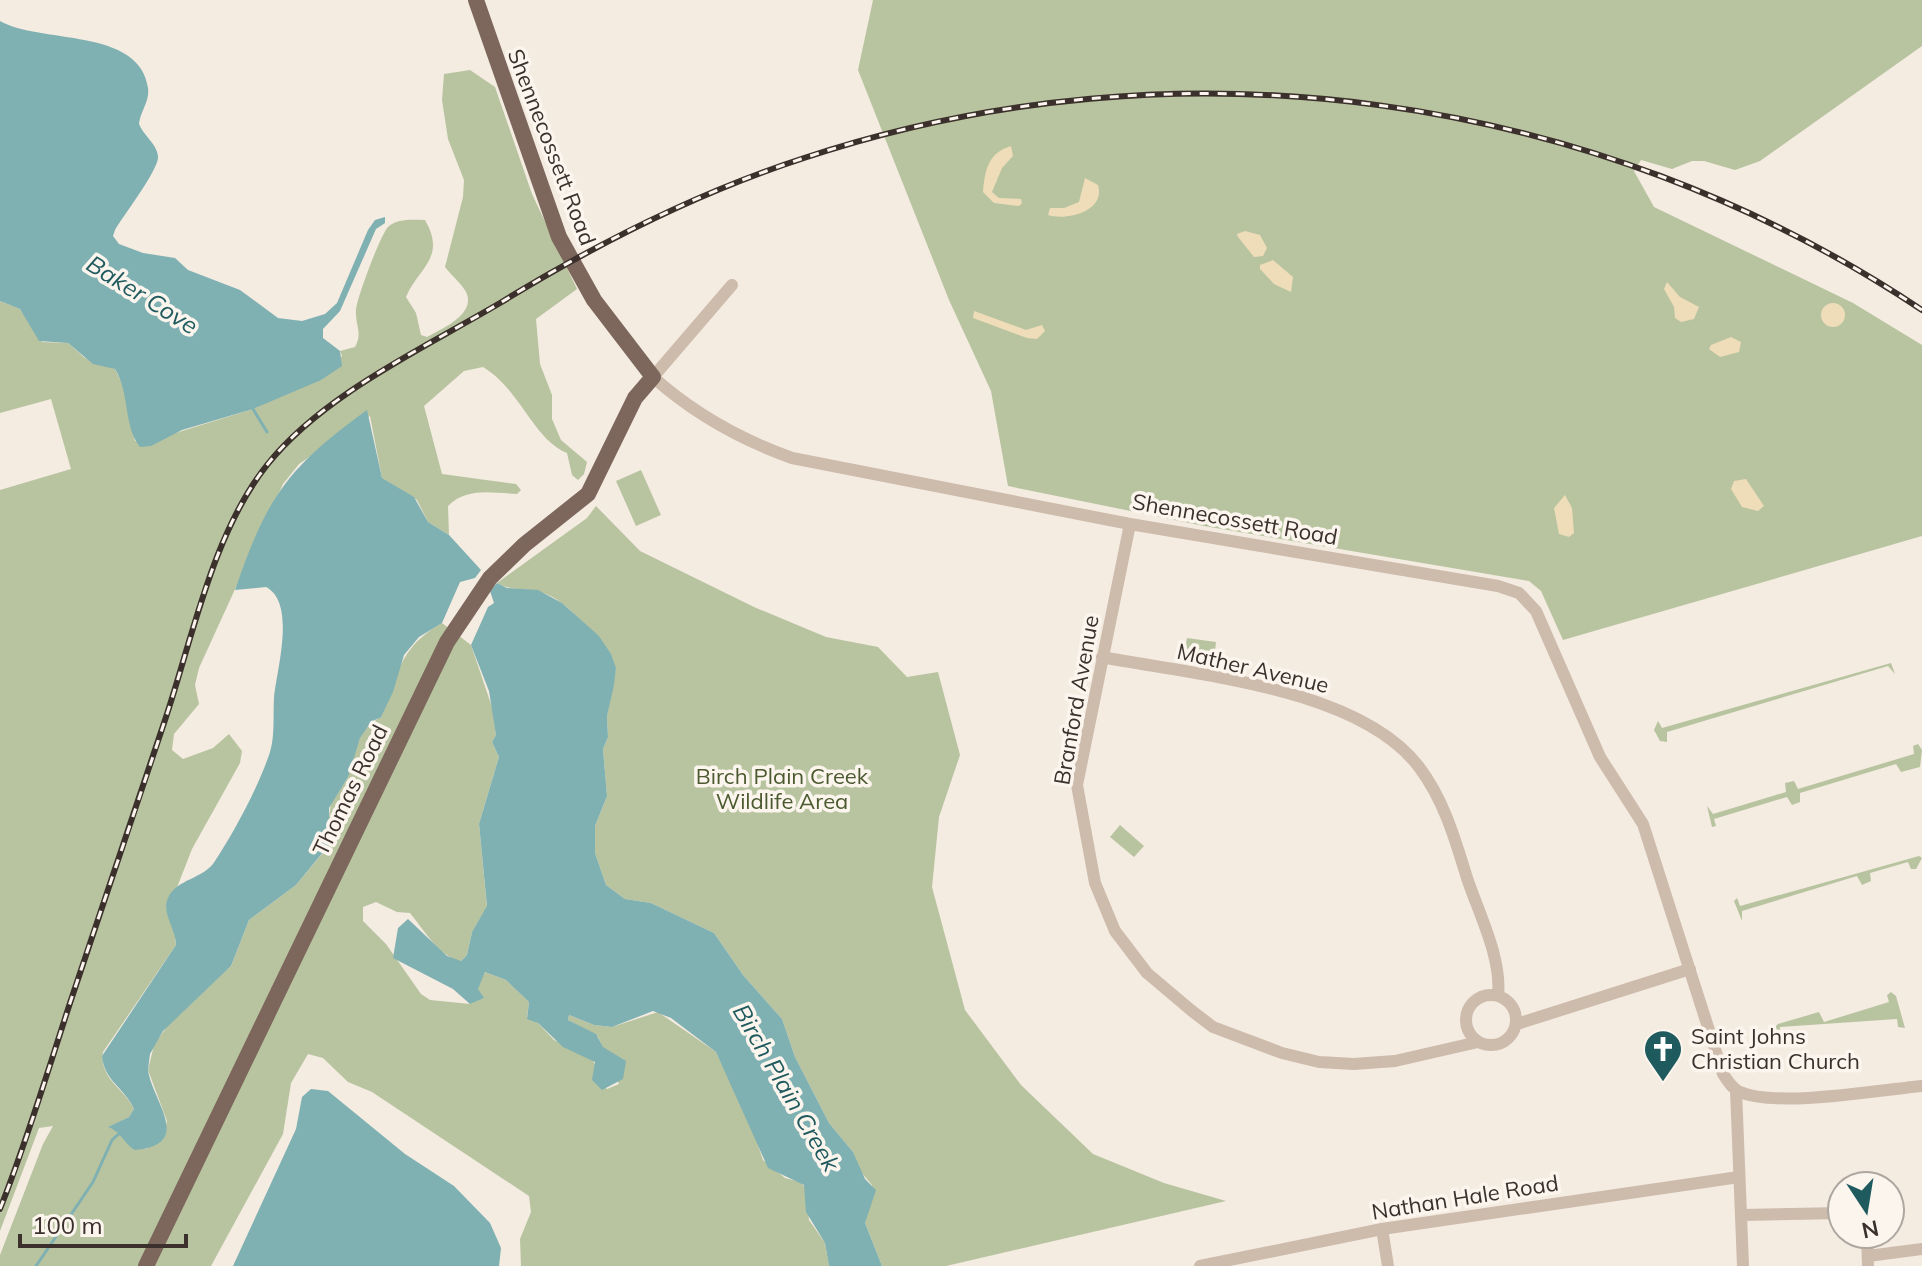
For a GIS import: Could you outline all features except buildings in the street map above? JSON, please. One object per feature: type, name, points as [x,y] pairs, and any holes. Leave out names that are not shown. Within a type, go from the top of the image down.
[{"type":"main road","name":"Shennecossett Road","points":[[476,0],[559,237],[594,300],[653,377]]},
{"type":"main road","name":"Thomas Road","points":[[146,1266],[430,674],[487,582],[524,545],[588,494],[635,398],[653,377]]},
{"type":"street","points":[[653,377],[732,285]]},
{"type":"street","name":"Shennecossett Road","points":[[653,377],[704,416],[792,458],[1130,524],[1498,586],[1530,601],[1600,757],[1643,824],[1723,1074],[1736,1090]]},
{"type":"street","name":"Branford Avenue","points":[[1130,524],[1079,769],[1080,811],[1100,900],[1115,931],[1147,973],[1213,1027],[1282,1053],[1319,1062],[1354,1064],[1395,1061],[1478,1042]]},
{"type":"street","name":"Mather Avenue","points":[[1102,657],[1322,702],[1378,728],[1402,747],[1420,768],[1447,815],[1496,968],[1498,996]]},
{"type":"street","points":[[1467,1028],[1478,1042],[1486,1045],[1503,1042],[1517,1024],[1690,969]]},
{"type":"street","points":[[1447,1048],[1467,1028],[1470,1005],[1483,996],[1498,996],[1512,1005],[1517,1024]]},
{"type":"street","points":[[1743,1266],[1736,1090],[1757,1095],[1817,1096],[1922,1086]]},
{"type":"street","name":"Nathan Hale Road","points":[[1200,1266],[1382,1229],[1739,1177]]},
{"type":"street","points":[[1741,1215],[1826,1213]]},
{"type":"street","points":[[1382,1229],[1388,1266]]},
{"type":"street","points":[[1868,1261],[1922,1249]]},
{"type":"green space","points":[[873,0],[1922,0],[1922,46],[1760,161],[1735,170],[1704,161],[1692,161],[1672,169],[1641,160],[1634,171],[1654,207],[1853,303],[1922,345],[1922,536],[1563,640],[1541,591],[1529,581],[1204,526],[1008,486],[991,391],[949,300],[858,70]]},
{"type":"green space","points":[[470,70],[495,87],[532,194],[577,289],[536,319],[540,364],[552,395],[552,419],[561,440],[587,462],[584,474],[578,480],[572,475],[567,453],[545,437],[507,388],[483,367],[464,371],[424,406],[442,474],[516,484],[521,490],[517,494],[472,494],[455,500],[448,506],[449,535],[428,522],[417,500],[382,478],[370,416],[299,464],[283,484],[199,668],[195,685],[199,704],[174,734],[172,750],[183,759],[213,748],[229,734],[242,751],[240,763],[192,849],[167,913],[174,928],[176,945],[103,1052],[109,1077],[134,1109],[129,1117],[109,1127],[146,1149],[163,1139],[167,1121],[148,1070],[154,1045],[168,1025],[231,966],[249,920],[296,885],[322,854],[329,842],[326,837],[331,803],[348,777],[350,759],[364,730],[381,716],[408,653],[427,633],[442,623],[471,645],[493,710],[496,735],[492,742],[499,757],[479,824],[487,907],[472,932],[467,955],[460,962],[438,948],[410,913],[397,912],[376,902],[363,907],[363,921],[386,944],[421,994],[430,1000],[470,1004],[485,972],[506,980],[529,1002],[527,1017],[538,1023],[554,1040],[592,1059],[596,1066],[593,1075],[607,1089],[619,1084],[598,1037],[568,1020],[569,1015],[594,1025],[612,1027],[658,1012],[716,1052],[749,1119],[763,1160],[785,1178],[800,1182],[806,1188],[809,1220],[825,1243],[829,1266],[521,1266],[520,1239],[531,1212],[529,1196],[372,1092],[348,1082],[323,1058],[308,1054],[291,1083],[283,1134],[211,1266],[0,1266],[0,1255],[43,1144],[53,1126],[39,1128],[0,1231],[0,490],[71,469],[51,399],[0,413],[0,301],[20,309],[42,342],[68,343],[85,358],[115,369],[124,387],[135,441],[169,435],[253,409],[314,379],[321,380],[342,356],[340,351],[355,347],[359,333],[357,303],[365,280],[388,227],[401,221],[425,220],[431,233],[432,253],[406,297],[416,313],[421,335],[427,337],[456,320],[467,307],[466,292],[445,267],[463,197],[464,180],[448,139],[442,100],[444,74]]},
{"type":"green space","points":[[641,470],[661,515],[636,526],[616,481]]},
{"type":"green space","name":"Birch Plain Creek Wildlife Area","points":[[596,506],[640,551],[754,607],[826,637],[878,647],[907,677],[938,672],[960,755],[939,817],[932,887],[965,1010],[1021,1085],[1093,1154],[1164,1183],[1226,1201],[946,1266],[882,1266],[865,1223],[872,1185],[860,1171],[853,1152],[829,1123],[795,1057],[782,1019],[743,975],[714,933],[651,903],[625,899],[606,885],[595,853],[595,826],[607,796],[603,749],[608,737],[607,716],[616,668],[567,607],[546,594],[497,583],[587,518]]},
{"type":"green space","points":[[1187,638],[1216,642],[1214,659],[1184,655]]},
{"type":"green space","points":[[1891,663],[1895,674],[1888,666],[1667,732],[1667,742],[1660,741],[1654,730],[1658,721],[1662,728]]},
{"type":"green space","points":[[1918,744],[1922,750],[1920,767],[1901,772],[1896,764],[1800,793],[1800,802],[1792,805],[1787,797],[1714,819],[1716,826],[1712,827],[1707,806],[1713,814],[1786,792],[1785,783],[1794,781],[1798,789],[1914,754],[1913,746]]},
{"type":"green space","points":[[1120,825],[1144,846],[1134,857],[1110,837]]},
{"type":"green space","points":[[1919,856],[1922,858],[1916,869],[1911,869],[1908,862],[1870,873],[1871,881],[1862,885],[1857,876],[1742,911],[1742,921],[1734,901],[1737,898],[1740,906]]},
{"type":"green space","points":[[1891,992],[1896,996],[1905,1028],[1898,1027],[1897,1019],[1780,1027],[1779,1037],[1776,1037],[1774,1028],[1778,1024],[1819,1012],[1824,1022],[1889,1002],[1887,995]]},
{"type":"sand","points":[[1011,146],[1013,156],[1002,168],[992,192],[999,198],[1021,199],[1019,206],[994,203],[983,192],[989,163],[997,153]]},
{"type":"sand","points":[[1085,178],[1098,185],[1099,194],[1091,208],[1074,215],[1048,215],[1050,208],[1064,208],[1079,202]]},
{"type":"sand","points":[[1245,231],[1260,235],[1267,248],[1263,256],[1254,257],[1238,237],[1237,234]]},
{"type":"sand","points":[[1273,260],[1293,277],[1291,292],[1274,284],[1260,269],[1260,265]]},
{"type":"sand","points":[[1667,282],[1680,297],[1699,307],[1694,319],[1681,322],[1675,318],[1674,307],[1664,289]]},
{"type":"sand","points":[[1833,303],[1842,306],[1845,315],[1842,324],[1833,327],[1824,324],[1821,315],[1824,306]]},
{"type":"sand","points":[[974,311],[1026,330],[1042,325],[1045,331],[1037,339],[1027,338],[973,318]]},
{"type":"sand","points":[[1731,337],[1741,342],[1739,352],[1720,357],[1709,349],[1711,345]]},
{"type":"sand","points":[[1746,479],[1764,506],[1758,511],[1742,507],[1731,489],[1734,481]]},
{"type":"sand","points":[[1565,495],[1572,508],[1574,533],[1569,537],[1559,534],[1554,508]]},
{"type":"water","name":"Baker Cove","points":[[0,21],[38,33],[108,46],[127,55],[141,69],[148,93],[139,124],[158,156],[147,181],[115,230],[113,236],[119,244],[143,253],[175,258],[188,270],[240,290],[278,318],[302,321],[325,314],[337,303],[368,230],[375,220],[385,217],[385,223],[376,229],[340,311],[323,329],[323,338],[340,351],[342,366],[321,380],[253,409],[182,430],[151,446],[140,447],[131,429],[123,388],[115,369],[93,364],[68,343],[39,341],[20,309],[0,301]]},
{"type":"water","points":[[367,410],[382,478],[414,497],[428,522],[449,535],[481,570],[475,578],[460,582],[442,623],[419,637],[404,655],[393,692],[381,717],[371,722],[360,738],[348,777],[329,808],[329,845],[296,885],[249,920],[231,966],[163,1031],[150,1054],[148,1070],[167,1130],[163,1139],[153,1146],[135,1150],[108,1127],[129,1117],[134,1109],[107,1072],[102,1056],[176,945],[167,915],[168,898],[177,887],[204,872],[215,861],[253,794],[272,746],[274,698],[282,639],[281,607],[266,587],[235,590],[258,531],[283,487],[317,450]]},
{"type":"water","points":[[497,583],[507,588],[538,590],[562,603],[599,636],[611,654],[616,668],[607,716],[608,737],[603,749],[607,796],[595,826],[595,853],[606,885],[625,899],[651,903],[714,933],[743,975],[782,1019],[795,1057],[829,1123],[853,1152],[865,1179],[876,1190],[865,1223],[882,1266],[829,1266],[825,1243],[806,1212],[804,1185],[768,1168],[716,1052],[671,1018],[653,1011],[612,1027],[594,1025],[569,1015],[568,1020],[596,1034],[603,1047],[626,1061],[623,1079],[602,1090],[592,1080],[595,1062],[563,1047],[538,1023],[527,1019],[529,1002],[506,980],[485,972],[478,989],[484,998],[470,1004],[453,989],[393,958],[398,928],[408,919],[447,956],[461,961],[467,955],[472,932],[487,906],[479,824],[499,757],[492,742],[496,735],[489,691],[471,645],[488,607],[494,603],[490,591]]},
{"type":"water","points":[[311,1089],[328,1091],[405,1154],[454,1186],[490,1223],[501,1248],[499,1266],[233,1266],[296,1129],[302,1097]]},
{"type":"waterway","name":"Birch Plain Creek","points":[[253,409],[267,432]]},
{"type":"waterway","points":[[36,1266],[93,1182],[112,1140],[121,1132]]},
{"type":"railway","points":[[0,1209],[154,753],[206,586],[218,553],[248,492],[290,440],[345,395],[536,281],[610,240],[686,204],[804,158],[946,120],[1090,99],[1236,94],[1380,105],[1523,133],[1662,176],[1795,236],[1922,310]]},
{"type":"place","name":"Saint Johns Christian Church","points":[[1663,1083]]}]
